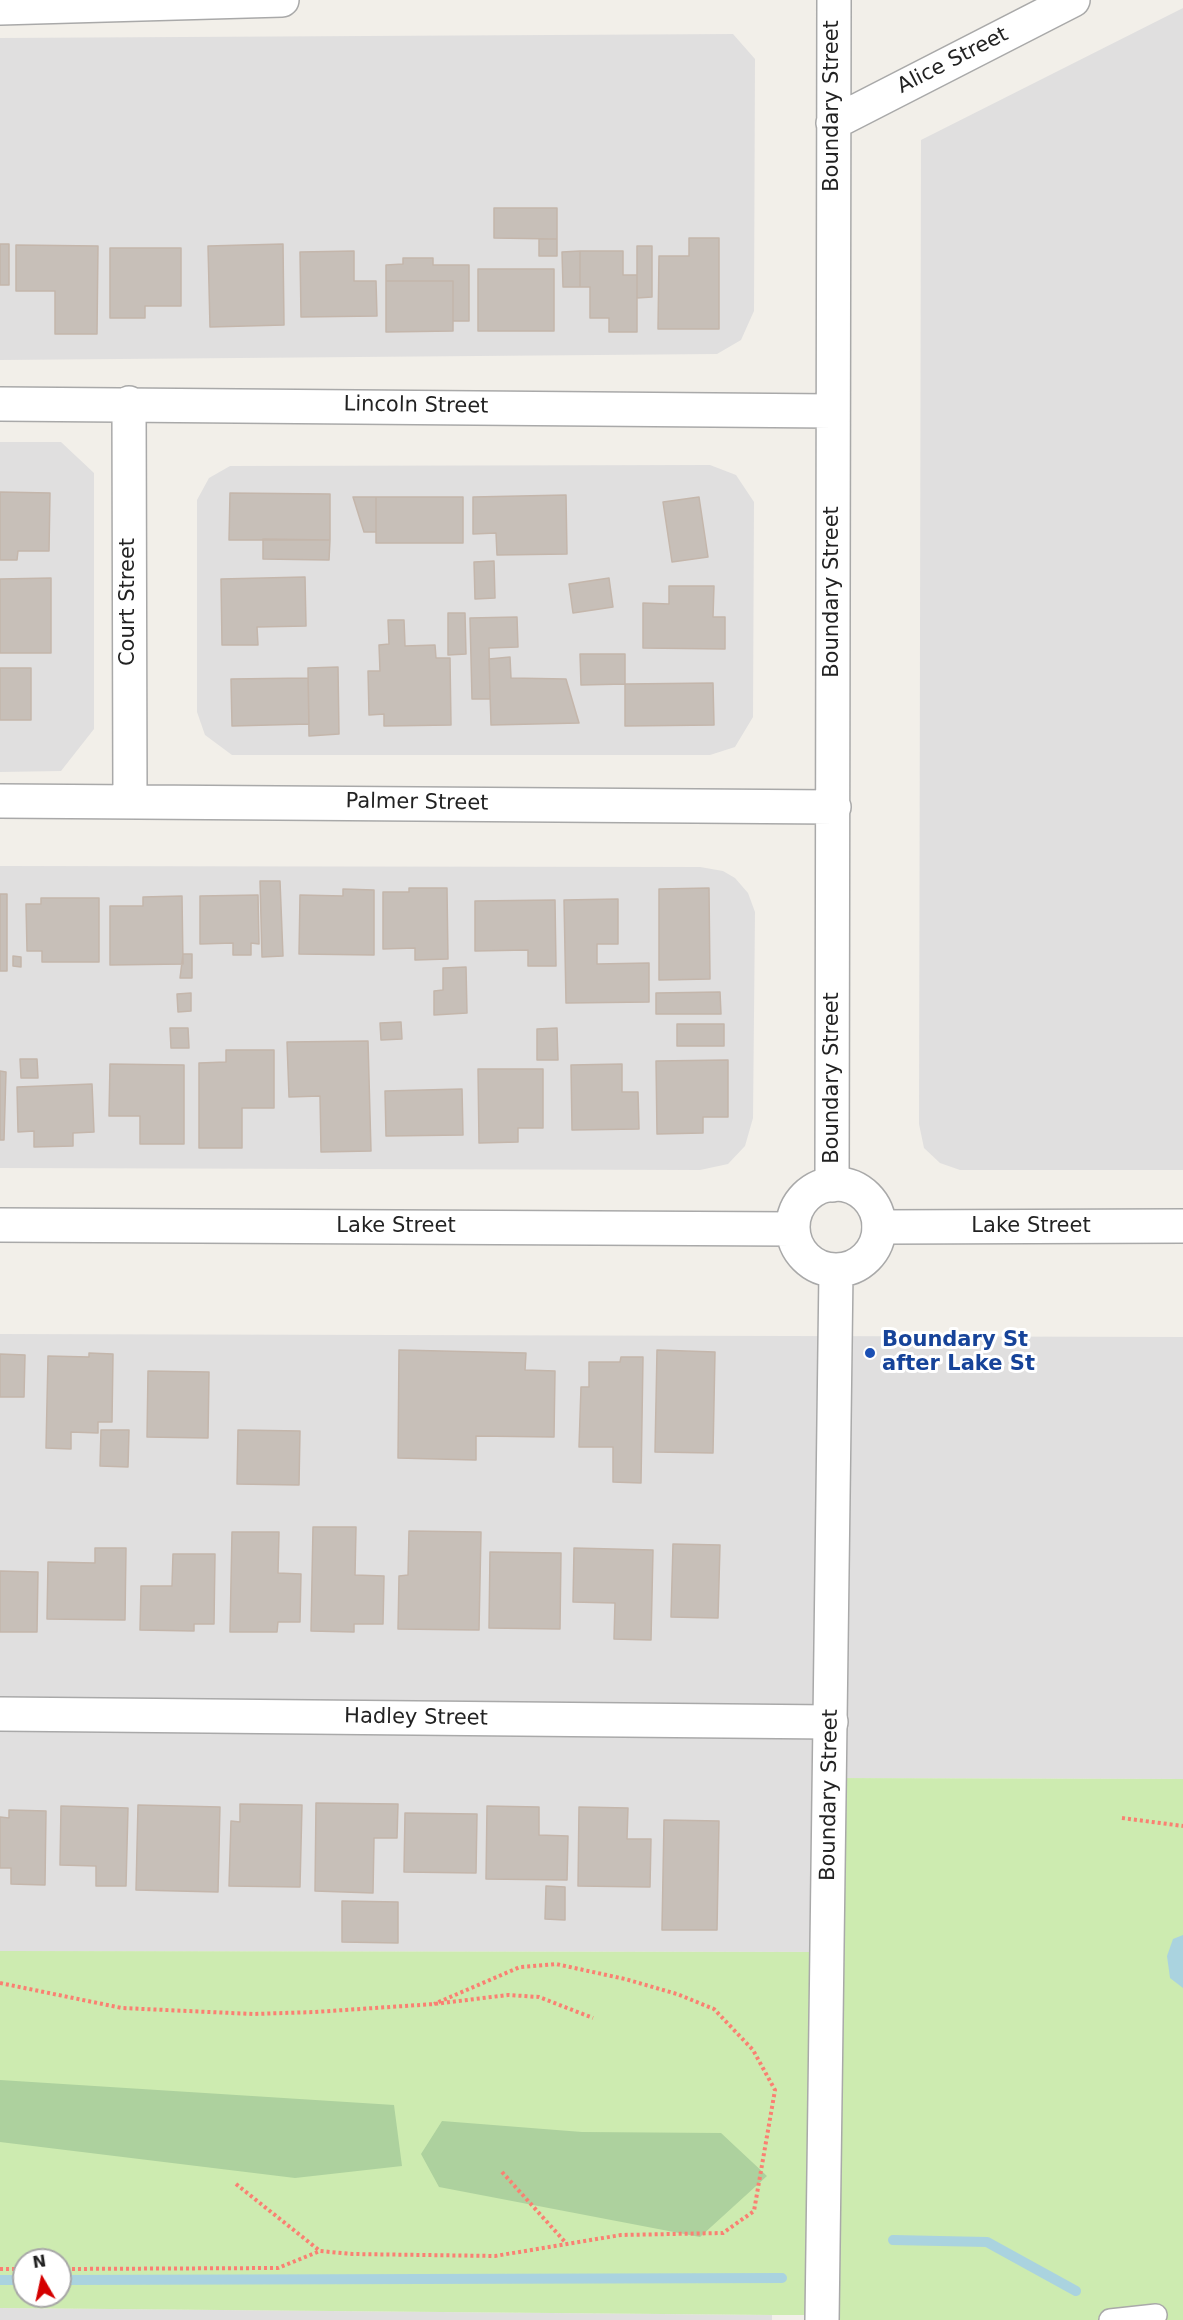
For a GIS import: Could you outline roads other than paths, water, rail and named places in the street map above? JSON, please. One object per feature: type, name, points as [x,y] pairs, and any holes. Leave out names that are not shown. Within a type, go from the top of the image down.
[{"type":"street","points":[[0,8],[282,0]]},
{"type":"street","name":"Boundary Street","points":[[832,1185],[834,0]]},
{"type":"street","name":"Alice Street","points":[[833,123],[1073,0]]},
{"type":"street","name":"Lincoln Street","points":[[0,404],[129,403],[832,411]]},
{"type":"street","name":"Court Street","points":[[129,403],[130,801]]},
{"type":"street","name":"Palmer Street","points":[[0,801],[834,807]]},
{"type":"street","points":[[832,1185],[850,1187],[865,1195],[875,1210],[879,1227],[876,1243],[867,1258],[853,1267],[836,1271],[820,1268],[806,1259],[796,1245],[792,1229],[799,1204],[820,1188],[832,1185]]},
{"type":"street","name":"Lake Street","points":[[0,1225],[792,1229]]},
{"type":"street","name":"Lake Street","points":[[879,1227],[1183,1226]]},
{"type":"street","name":"Boundary Street","points":[[822,2320],[836,1271]]},
{"type":"street","name":"Hadley Street","points":[[0,1714],[831,1722]]},
{"type":"lane","points":[[1110,2320],[1156,2315]]},
{"type":"water","points":[[1183,1935],[1183,1988],[1170,1978],[1167,1956],[1173,1939]]},
{"type":"waterway","points":[[893,2240],[987,2242],[1076,2291]]},
{"type":"waterway","points":[[72,2280],[782,2278]]},
{"type":"waterway","points":[[0,2280],[12,2280]]},
{"type":"place","name":"Boundary St after Lake St","points":[[870,1353]]}]
